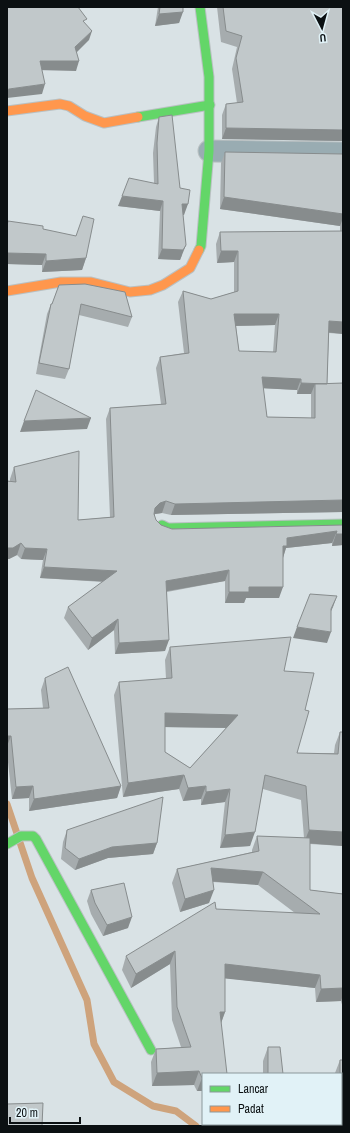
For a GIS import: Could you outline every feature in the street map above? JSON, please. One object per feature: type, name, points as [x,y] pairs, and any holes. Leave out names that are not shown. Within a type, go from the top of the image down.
[{"type":"street","points":[[7,291],[29,286],[62,282],[91,282],[130,292],[150,290],[163,285],[190,268],[201,246],[209,151],[209,77],[200,7]]},
{"type":"street","points":[[7,111],[60,104],[69,106],[85,116],[99,122],[108,122],[210,105]]},
{"type":"street","points":[[209,151],[343,152]]},
{"type":"street","points":[[162,526],[168,528],[343,524]]},
{"type":"street","points":[[7,844],[22,836],[33,836],[36,839],[151,1050]]},
{"type":"building","points":[[7,7],[78,7],[87,19],[83,21],[92,31],[75,47],[79,61],[40,61],[45,84],[7,90]]},
{"type":"building","points":[[160,7],[183,7],[183,12],[159,14]]},
{"type":"building","points":[[223,7],[343,7],[343,130],[226,128],[226,104],[243,102],[236,58],[242,36],[226,31]]},
{"type":"building","points":[[172,115],[180,188],[190,190],[188,204],[182,204],[186,245],[183,250],[162,249],[163,201],[122,196],[129,178],[158,184],[157,143],[159,117]]},
{"type":"building","points":[[225,152],[343,154],[343,214],[224,197]]},
{"type":"building","points":[[83,216],[94,219],[86,258],[46,261],[46,254],[7,253],[8,221],[43,226],[43,229],[76,236]]},
{"type":"building","points":[[343,231],[343,322],[329,321],[327,384],[343,383],[343,500],[175,504],[166,501],[160,503],[155,508],[154,514],[156,520],[161,525],[172,529],[343,525],[343,534],[336,534],[337,531],[287,538],[287,546],[283,546],[283,587],[249,587],[249,592],[229,592],[229,570],[166,581],[169,640],[119,643],[118,619],[92,638],[68,607],[117,571],[44,567],[47,549],[25,548],[21,543],[13,548],[7,548],[7,481],[16,482],[14,467],[79,451],[78,520],[114,517],[110,408],[166,404],[160,357],[189,353],[183,291],[211,299],[238,291],[238,251],[221,251],[220,232]],"holes":[[[234,314],[279,314],[276,352],[239,351]],[[262,377],[301,379],[301,383],[321,384],[315,384],[315,418],[267,417]]]},
{"type":"building","points":[[85,284],[125,292],[132,317],[81,304],[69,369],[39,363],[51,304],[59,285]]},
{"type":"building","points":[[36,390],[91,418],[24,421]]},
{"type":"building","points":[[310,594],[337,596],[331,609],[331,632],[297,627]]},
{"type":"building","points":[[291,637],[284,671],[314,673],[305,710],[309,711],[297,753],[338,754],[340,732],[343,732],[343,832],[309,830],[306,786],[265,775],[255,832],[225,835],[230,789],[206,792],[206,786],[188,788],[184,775],[128,783],[119,682],[172,678],[170,647]],"holes":[[[165,713],[238,715],[190,768],[165,752]]]},
{"type":"building","points":[[68,667],[121,786],[34,799],[33,786],[16,787],[11,736],[7,736],[7,709],[49,708],[45,678]]},
{"type":"building","points":[[163,797],[157,843],[112,847],[79,859],[65,848],[67,830]]},
{"type":"building","points":[[257,836],[310,838],[310,890],[343,894],[343,988],[321,989],[320,975],[225,964],[225,1012],[220,1012],[227,1073],[202,1073],[202,1078],[199,1071],[157,1073],[156,1049],[191,1047],[177,1007],[175,951],[136,974],[126,956],[215,902],[216,909],[320,914],[263,872],[211,868],[214,890],[185,899],[177,869],[259,851]]},
{"type":"building","points":[[124,883],[132,917],[107,925],[95,903],[91,890]]},
{"type":"building","points":[[268,1047],[280,1047],[283,1073],[268,1073]]},
{"type":"building","points":[[340,1060],[343,1060],[343,1087],[342,1073],[340,1073]]},
{"type":"building","points":[[342,1100],[343,1100],[342,1114]]},
{"type":"building","points":[[43,1103],[42,1126],[7,1126],[7,1104]]},
{"type":"building","points":[[343,1123],[343,1126],[308,1126],[342,1125]]},
{"type":"waterway","points":[[7,804],[32,878],[87,1000],[94,1044],[114,1082],[153,1106],[176,1111],[196,1126]]},
{"type":"traffic: fast","points":[[199,250],[201,246],[209,151],[209,77],[200,7]]},
{"type":"traffic: fast","points":[[138,117],[210,105]]},
{"type":"traffic: fast","points":[[162,525],[168,528],[343,524]]},
{"type":"traffic: fast","points":[[7,844],[21,836],[33,836],[36,839],[151,1050]]},
{"type":"traffic: slow","points":[[7,111],[60,104],[69,106],[85,116],[104,123],[138,117]]},
{"type":"traffic: slow","points":[[7,291],[61,282],[91,282],[130,292],[150,290],[163,285],[190,268],[199,250]]}]
